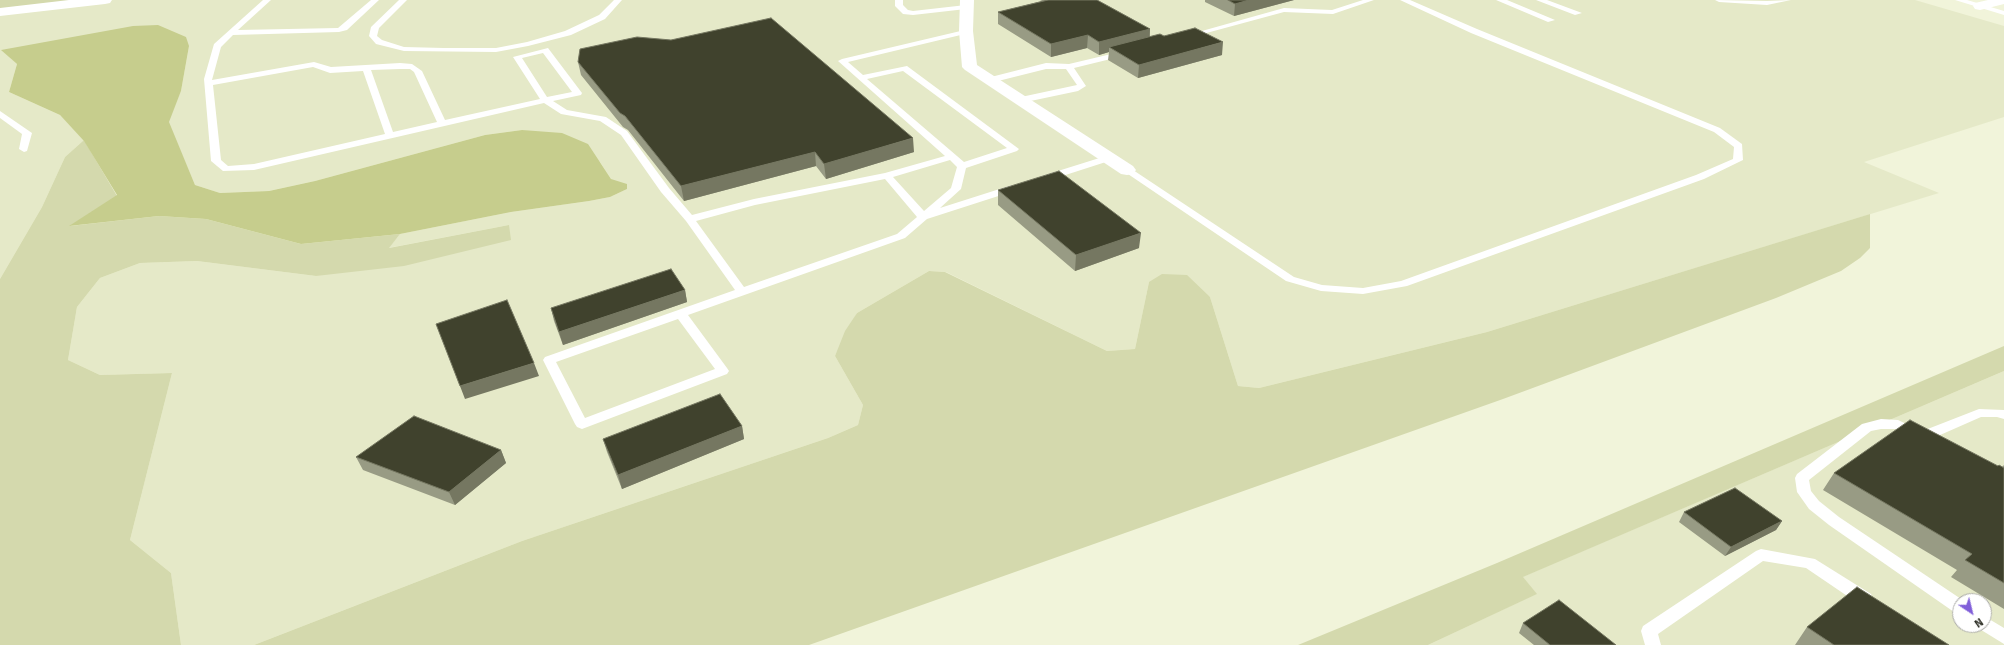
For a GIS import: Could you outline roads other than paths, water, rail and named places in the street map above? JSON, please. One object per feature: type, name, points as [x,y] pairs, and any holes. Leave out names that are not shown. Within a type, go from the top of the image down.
[{"type":"street","points":[[0,12],[105,0]]},
{"type":"street","points":[[1980,6],[2004,0]]},
{"type":"street","points":[[966,4],[966,31],[970,67],[1127,170]]},
{"type":"lane","points":[[267,0],[217,46],[209,83],[216,161],[226,169],[254,167],[578,93],[545,50],[517,57],[496,50]]},
{"type":"lane","points":[[231,32],[339,30],[375,0]]},
{"type":"lane","points":[[403,0],[375,27],[373,36],[379,42],[404,49],[496,50],[528,44],[568,33],[602,17],[618,0]]},
{"type":"lane","points":[[899,0],[899,6],[906,12],[913,13],[966,4]]},
{"type":"lane","points":[[1177,39],[1284,10],[1333,12],[1370,0]]},
{"type":"lane","points":[[1127,170],[1290,279],[1321,288],[1363,291],[1403,284],[1700,177],[1738,160],[1739,146],[1717,130],[1474,31],[1404,0]]},
{"type":"lane","points":[[1500,0],[1551,20]]},
{"type":"lane","points":[[1511,4],[1526,0]]},
{"type":"lane","points":[[1540,0],[1578,13]]},
{"type":"lane","points":[[1719,0],[1767,3],[1787,0]]},
{"type":"lane","points":[[1959,0],[2004,13]]},
{"type":"lane","points":[[962,166],[842,61],[966,31]]},
{"type":"lane","points":[[517,57],[528,44]]},
{"type":"lane","points":[[990,80],[1046,66],[1069,67],[1131,51]]},
{"type":"lane","points":[[517,57],[544,100],[564,112],[603,120],[624,133],[665,190],[690,219],[742,292]]},
{"type":"lane","points":[[209,83],[300,65],[314,64],[330,70],[400,66],[412,67],[418,71],[442,124]]},
{"type":"lane","points":[[1021,100],[1082,86],[1069,67]]},
{"type":"lane","points":[[366,68],[390,136]]},
{"type":"lane","points":[[861,78],[904,68],[1014,149],[962,166]]},
{"type":"lane","points":[[0,114],[27,133],[24,149]]},
{"type":"lane","points":[[690,219],[754,202],[887,176],[951,157]]},
{"type":"lane","points":[[1037,181],[1109,158]]},
{"type":"lane","points":[[681,314],[723,371],[582,424],[549,360],[901,236],[956,189],[962,166]]},
{"type":"lane","points":[[887,176],[924,217]]},
{"type":"lane","points":[[924,217],[1022,186]]},
{"type":"lane","points":[[1922,437],[1979,414],[1998,413],[2004,415]]},
{"type":"lane","points":[[1934,446],[1922,437],[1898,425],[1881,424],[1867,426],[1802,478],[1804,492],[1814,505],[1834,521],[1952,602]]},
{"type":"lane","points":[[1653,645],[1649,631],[1761,555],[1810,563],[1876,606]]},
{"type":"lane","points":[[1992,629],[2004,637]]}]
